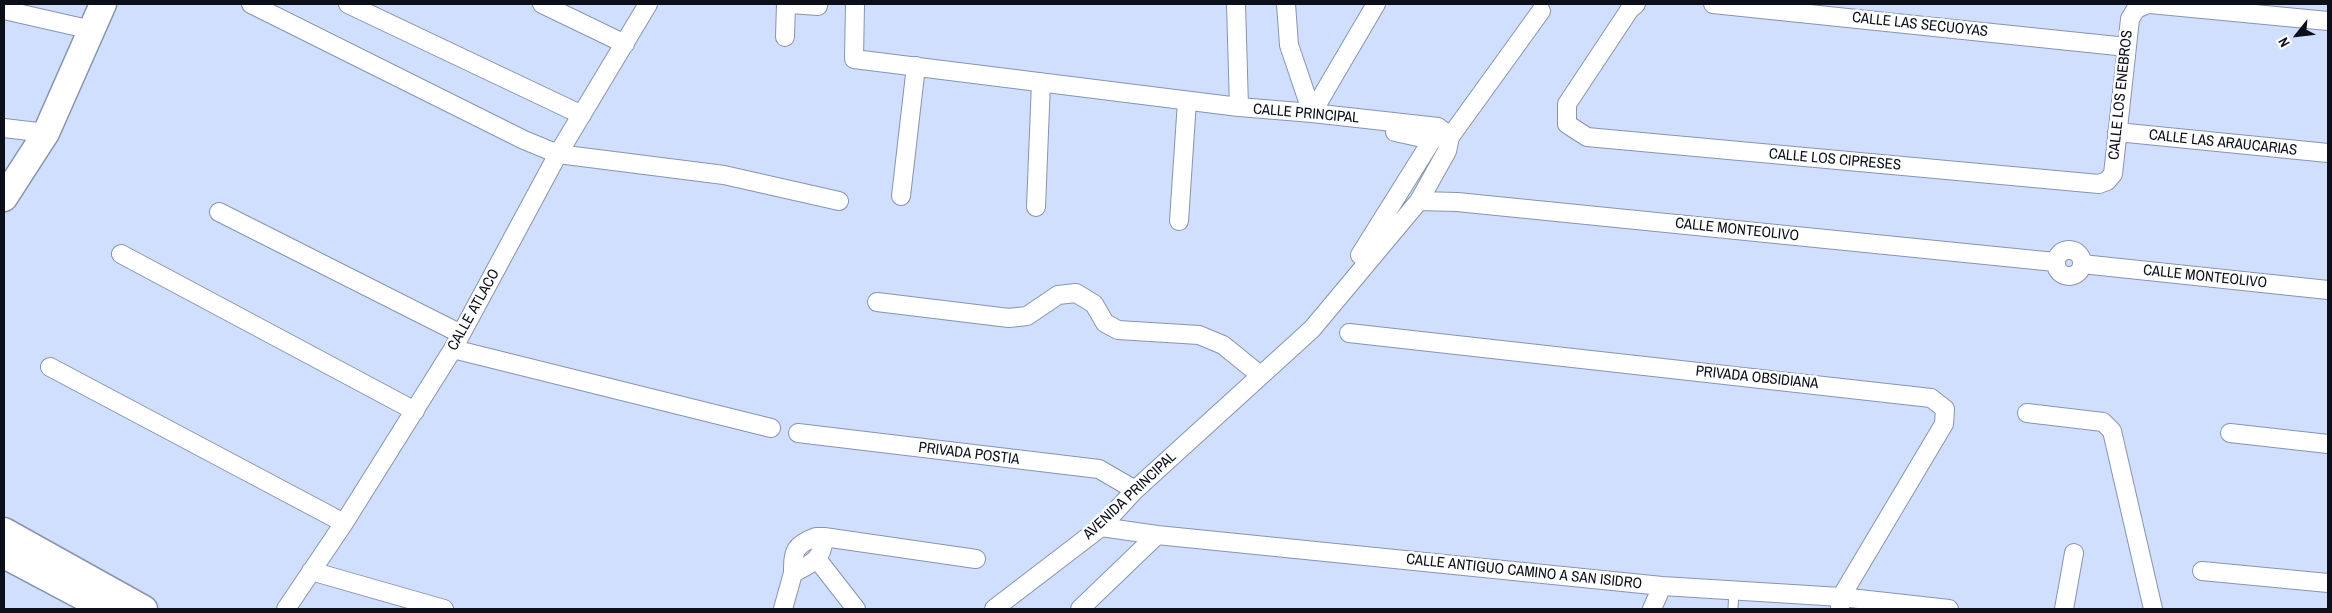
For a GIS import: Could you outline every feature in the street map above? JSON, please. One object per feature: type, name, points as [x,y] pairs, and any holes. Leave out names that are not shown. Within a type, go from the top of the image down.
[{"type":"street","points":[[4,198],[46,133],[103,4]]},
{"type":"street","points":[[251,4],[524,140],[558,154],[724,175],[839,201]]},
{"type":"street","points":[[348,4],[582,115]]},
{"type":"street","points":[[542,4],[625,44]]},
{"type":"street","name":"CALLE ATLACO","points":[[293,608],[312,571],[415,411],[457,341],[558,154],[648,4]]},
{"type":"street","points":[[785,37],[786,4]]},
{"type":"street","points":[[791,4],[818,6]]},
{"type":"street","name":"CALLE PRINCIPAL","points":[[855,4],[854,59],[1041,82],[1186,104],[1312,113],[1438,127],[1450,137]]},
{"type":"street","points":[[1236,4],[1239,108]]},
{"type":"street","points":[[1286,4],[1289,45],[1312,113]]},
{"type":"street","points":[[1312,113],[1376,4]]},
{"type":"street","name":"CALLE LOS CIPRESES","points":[[1636,4],[1630,10],[1567,104],[1567,124],[1587,137],[2098,184],[2107,181]]},
{"type":"street","name":"CALLE LAS SECUOYAS","points":[[1713,4],[2127,47]]},
{"type":"street","points":[[2145,5],[2328,21]]},
{"type":"street","name":"CALLE LOS ENEBROS","points":[[2107,181],[2113,174],[2130,19],[2145,5]]},
{"type":"street","points":[[14,9],[92,30]]},
{"type":"street","points":[[877,302],[1009,318],[1027,316],[1058,294],[1076,293],[1094,304],[1104,324],[1118,330],[1199,335],[1223,344],[1260,375],[1312,329],[1419,202],[1447,151],[1450,137],[1541,11]]},
{"type":"street","points":[[901,196],[916,66]]},
{"type":"street","points":[[1036,207],[1041,82]]},
{"type":"street","points":[[1312,113],[1325,91]]},
{"type":"street","points":[[1179,221],[1186,104],[1364,126],[1432,140],[1360,255]]},
{"type":"street","points":[[4,128],[46,133]]},
{"type":"street","name":"CALLE LAS ARAUCARIAS","points":[[2118,132],[2328,153]]},
{"type":"street","name":"CALLE MONTEOLIVO","points":[[1419,202],[1457,202],[2055,262],[2058,272],[2068,277],[2077,273],[2082,264],[2328,290]]},
{"type":"street","points":[[219,212],[457,341],[771,428]]},
{"type":"street","points":[[121,254],[415,411]]},
{"type":"street","name":"PRIVADA OBSIDIANA","points":[[1350,333],[1931,398],[1944,409],[1944,424],[1840,603]]},
{"type":"street","points":[[50,367],[344,523]]},
{"type":"street","name":"AVENIDA PRINCIPAL","points":[[994,609],[1101,527],[1135,490],[1260,375]]},
{"type":"street","points":[[2027,413],[2103,422],[2112,431],[2153,609]]},
{"type":"street","points":[[2230,432],[2328,444]]},
{"type":"street","name":"PRIVADA POSTIA","points":[[798,433],[1099,469],[1135,490]]},
{"type":"street","name":"CALLE ANTIGUO CAMINO A SAN ISIDRO","points":[[1101,527],[1157,535],[1662,586],[1734,590],[1840,603],[1948,609]]},
{"type":"street","points":[[4,531],[144,609]]},
{"type":"street","points":[[1080,609],[1157,535]]},
{"type":"street","points":[[793,573],[817,559],[824,549],[824,537]]},
{"type":"street","points":[[782,609],[793,573],[793,553],[802,542],[824,537],[976,559]]},
{"type":"street","points":[[2064,609],[2074,553]]},
{"type":"street","points":[[4,554],[89,605]]},
{"type":"street","points":[[817,559],[856,609]]},
{"type":"street","points":[[312,571],[444,609]]},
{"type":"street","points":[[2202,571],[2328,584]]},
{"type":"street","points":[[1652,609],[1662,586]]},
{"type":"lane","points":[[1733,609],[1734,590]]}]
